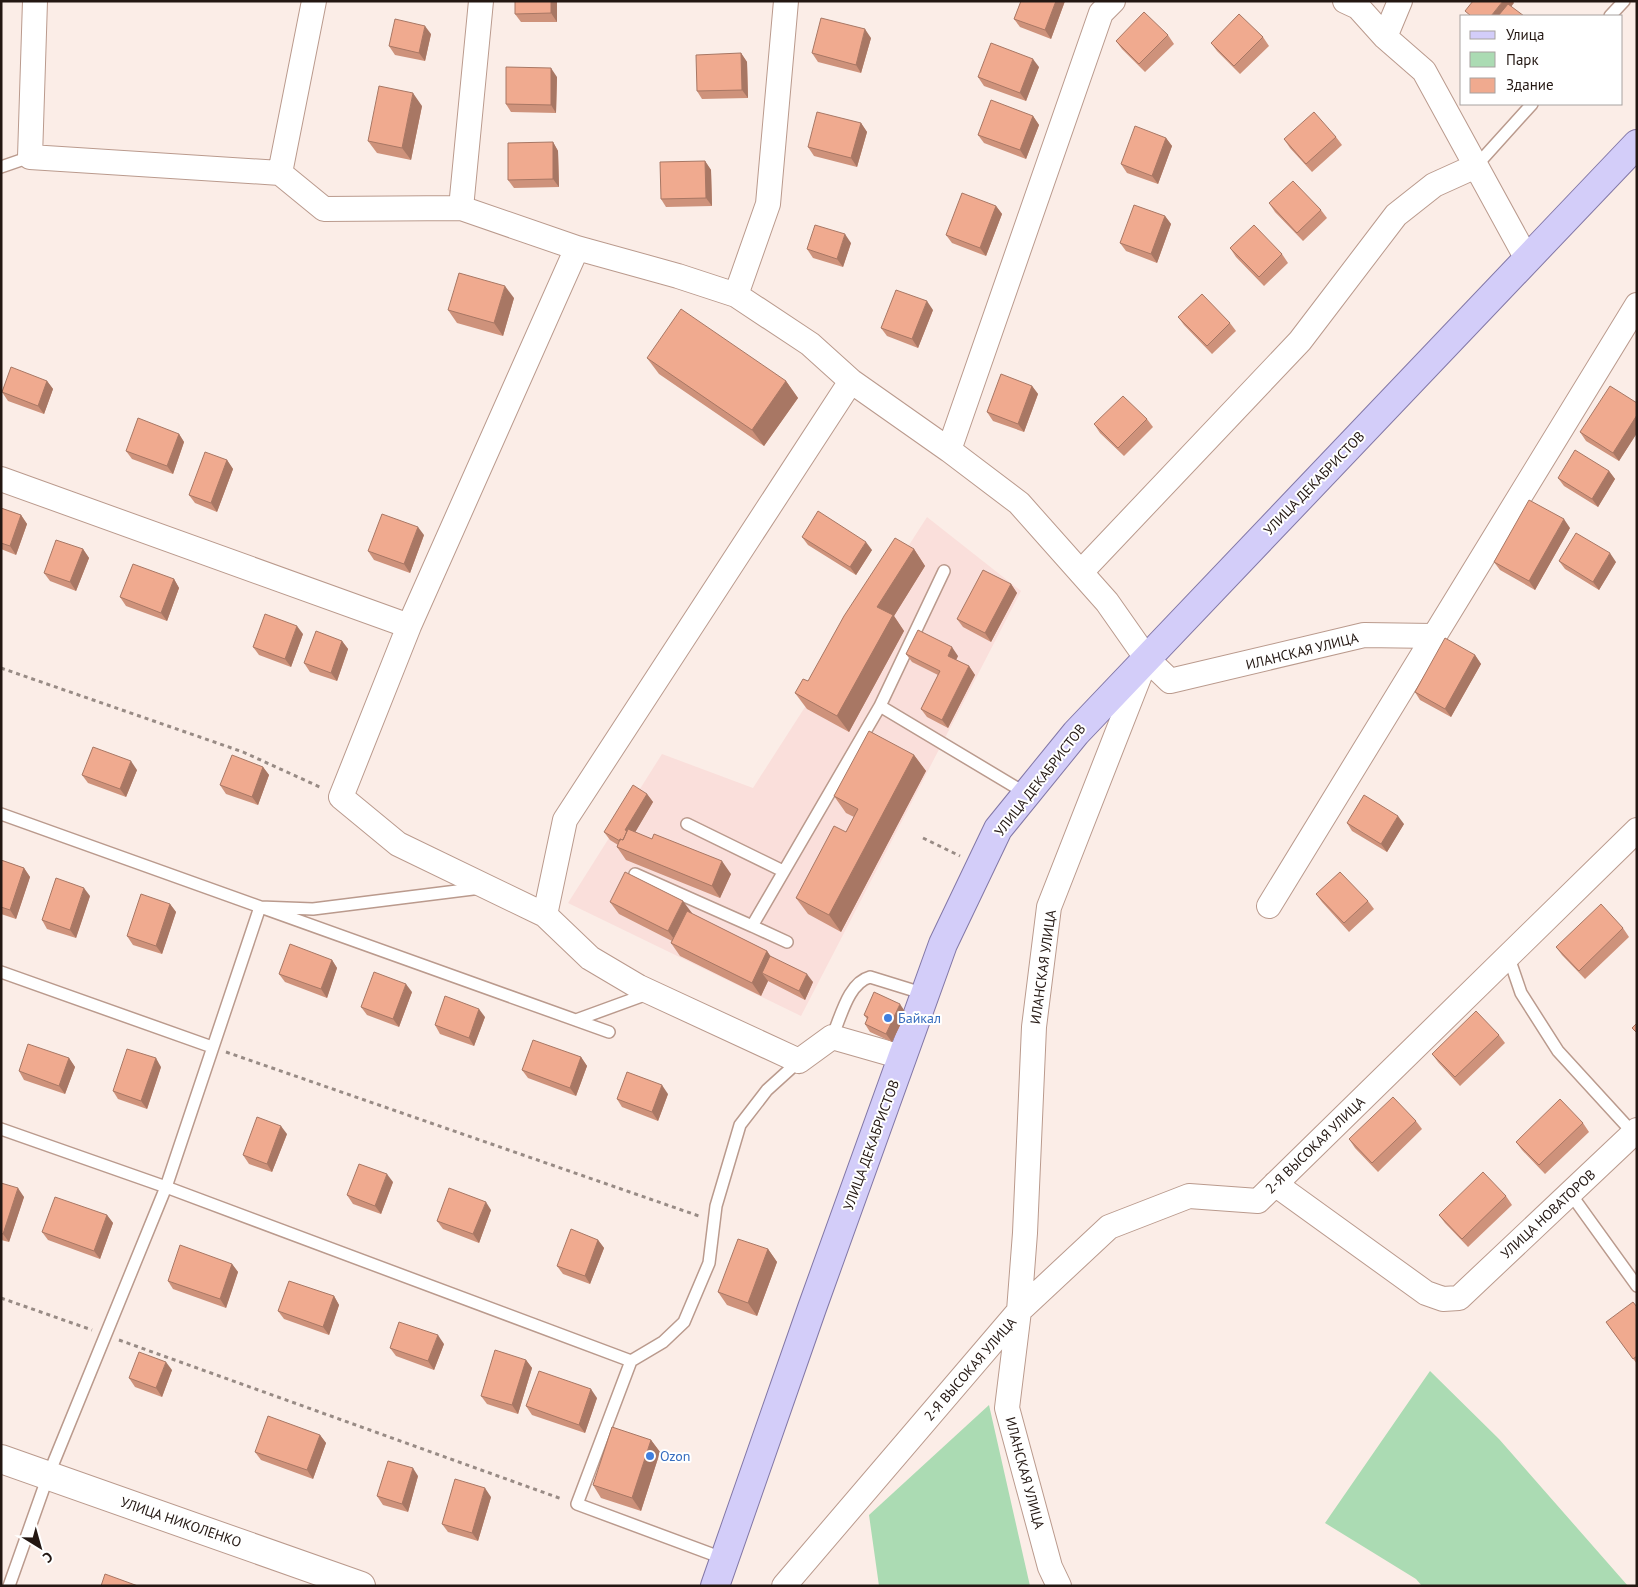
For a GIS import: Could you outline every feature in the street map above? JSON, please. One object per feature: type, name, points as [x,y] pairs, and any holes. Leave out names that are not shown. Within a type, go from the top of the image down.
[{"type":"main road","name":"УЛИЦА ДЕКАБРИСТОВ","points":[[715,1586],[943,944],[998,829],[1076,733],[1637,144]]},
{"type":"street","points":[[35,1],[30,157],[280,173],[324,209],[461,208],[577,248],[678,276],[736,295],[810,344],[851,380],[1019,503],[1107,602],[1147,658]]},
{"type":"street","points":[[280,173],[314,1]]},
{"type":"street","points":[[461,208],[481,1]]},
{"type":"street","points":[[736,295],[768,204],[786,1]]},
{"type":"street","points":[[949,450],[1101,13],[1113,1]]},
{"type":"street","points":[[1345,1],[1358,7],[1385,37],[1424,71],[1527,259]]},
{"type":"street","points":[[1385,37],[1400,1]]},
{"type":"street","points":[[1081,572],[1300,341],[1396,215],[1434,184],[1476,166]]},
{"type":"street","points":[[577,248],[409,626],[341,797],[398,844],[545,915],[590,958],[651,992],[799,1061],[832,1037],[902,1057]]},
{"type":"street","points":[[1269,906],[1637,305]]},
{"type":"street","points":[[545,915],[565,820],[851,380]]},
{"type":"street","points":[[1,479],[409,626]]},
{"type":"street","name":"ИЛАНСКАЯ УЛИЦА","points":[[1059,1586],[1050,1567],[1008,1408],[1019,1311],[1025,1233],[1034,1027],[1049,907],[1147,658],[1170,681],[1364,635],[1434,636]]},
{"type":"street","name":"2-Я ВЫСОКАЯ УЛИЦА","points":[[784,1586],[1019,1311],[1109,1227],[1189,1196],[1258,1201],[1637,830]]},
{"type":"street","name":"УЛИЦА НОВАТОРОВ","points":[[1275,1184],[1426,1293],[1443,1300],[1459,1298],[1636,1133]]},
{"type":"street","name":"УЛИЦА НИКОЛЕНКО","points":[[1,1459],[362,1586]]},
{"type":"lane","points":[[1611,15],[1624,1]]},
{"type":"lane","points":[[1476,166],[1531,105]]},
{"type":"lane","points":[[1,167],[30,157]]},
{"type":"lane","points":[[752,926],[880,706],[944,571]]},
{"type":"lane","points":[[880,706],[1027,794]]},
{"type":"lane","points":[[1,814],[610,1032]]},
{"type":"lane","points":[[687,824],[783,871]]},
{"type":"lane","points":[[635,874],[786,942]]},
{"type":"lane","points":[[260,907],[313,909],[488,887]]},
{"type":"lane","points":[[9,1586],[48,1476],[166,1187],[260,907]]},
{"type":"lane","points":[[1508,955],[1521,993],[1558,1051],[1636,1133]]},
{"type":"lane","points":[[1,972],[212,1047]]},
{"type":"lane","points":[[832,1037],[853,988],[861,980],[870,977],[925,994]]},
{"type":"lane","points":[[576,1020],[651,992]]},
{"type":"lane","points":[[725,1559],[577,1504],[631,1360],[663,1342],[684,1322],[708,1263],[716,1206],[740,1125],[767,1090],[799,1061]]},
{"type":"lane","points":[[1,1129],[166,1187],[631,1360]]},
{"type":"lane","points":[[1570,1193],[1637,1286]]},
{"type":"path","points":[[1,668],[243,752],[341,797]]},
{"type":"path","points":[[212,1047],[714,1222]]},
{"type":"path","points":[[1,1298],[577,1504]]},
{"type":"shaded area","points":[[927,517],[1021,591],[801,1016],[568,903],[662,754],[753,788]]},
{"type":"green space","points":[[1430,1371],[1499,1439],[1628,1586],[1422,1586],[1416,1579],[1325,1523]]},
{"type":"green space","points":[[989,1405],[1030,1586],[879,1586],[869,1515]]},
{"type":"building","points":[[515,1],[551,1],[551,13],[515,14]]},
{"type":"building","points":[[1021,1],[1056,1],[1045,30],[1014,19]]},
{"type":"building","points":[[1473,1],[1503,1],[1492,15],[1470,15],[1465,11]]},
{"type":"building","points":[[1508,4],[1523,15],[1499,15]]},
{"type":"building","points":[[1144,12],[1168,35],[1139,64],[1116,41]]},
{"type":"building","points":[[1239,14],[1263,37],[1234,66],[1211,43]]},
{"type":"building","points":[[821,18],[865,29],[856,65],[812,53]]},
{"type":"building","points":[[395,19],[425,26],[419,53],[389,46]]},
{"type":"building","points":[[991,43],[1033,59],[1020,93],[978,77]]},
{"type":"building","points":[[741,53],[742,90],[697,91],[696,55]]},
{"type":"building","points":[[506,67],[551,68],[551,105],[506,104]]},
{"type":"building","points":[[379,86],[413,93],[402,148],[368,141]]},
{"type":"building","points":[[991,100],[1033,116],[1020,150],[978,135]]},
{"type":"building","points":[[817,112],[861,123],[851,158],[808,147]]},
{"type":"building","points":[[1314,112],[1336,137],[1306,164],[1284,139]]},
{"type":"building","points":[[1135,126],[1166,138],[1152,176],[1121,164]]},
{"type":"building","points":[[553,142],[553,179],[508,180],[508,143]]},
{"type":"building","points":[[705,161],[706,198],[661,199],[660,162]]},
{"type":"building","points":[[1293,181],[1321,210],[1297,233],[1269,203]]},
{"type":"building","points":[[962,193],[996,206],[980,248],[946,235]]},
{"type":"building","points":[[1134,205],[1165,216],[1151,254],[1120,243]]},
{"type":"building","points":[[815,225],[845,234],[837,259],[807,249]]},
{"type":"building","points":[[1254,225],[1282,254],[1259,277],[1230,248]]},
{"type":"building","points":[[459,273],[505,286],[494,323],[448,310]]},
{"type":"building","points":[[896,290],[927,301],[912,339],[881,328]]},
{"type":"building","points":[[1202,294],[1230,323],[1207,346],[1178,317]]},
{"type":"building","points":[[681,309],[786,381],[752,430],[647,358]]},
{"type":"building","points":[[11,367],[47,381],[38,406],[2,392]]},
{"type":"building","points":[[1001,374],[1032,386],[1018,424],[987,412]]},
{"type":"building","points":[[1610,386],[1637,403],[1637,415],[1613,453],[1580,432]]},
{"type":"building","points":[[1123,396],[1147,419],[1118,448],[1094,424]]},
{"type":"building","points":[[138,418],[179,434],[167,466],[126,451]]},
{"type":"building","points":[[1575,450],[1609,471],[1592,499],[1558,478]]},
{"type":"building","points":[[205,452],[227,460],[211,503],[189,495]]},
{"type":"building","points":[[1529,500],[1564,519],[1529,581],[1494,562]]},
{"type":"building","points":[[1,508],[21,515],[10,546],[1,543]]},
{"type":"building","points":[[818,511],[866,542],[850,567],[802,537]]},
{"type":"building","points":[[382,514],[418,527],[404,564],[368,551]]},
{"type":"building","points":[[1576,533],[1610,553],[1593,582],[1559,561]]},
{"type":"building","points":[[895,538],[914,549],[877,607],[893,615],[837,716],[795,693],[803,679],[808,681],[844,616]]},
{"type":"building","points":[[56,540],[83,549],[70,582],[44,573]]},
{"type":"building","points":[[133,564],[174,579],[161,613],[120,597]]},
{"type":"building","points":[[983,570],[1011,584],[985,633],[957,619]]},
{"type":"building","points":[[265,614],[297,626],[285,659],[253,647]]},
{"type":"building","points":[[918,630],[952,647],[948,656],[969,666],[942,720],[921,709],[940,671],[906,654]]},
{"type":"building","points":[[316,631],[342,641],[331,673],[304,663]]},
{"type":"building","points":[[1445,638],[1475,655],[1445,709],[1415,692]]},
{"type":"building","points":[[869,731],[914,755],[829,915],[796,898],[834,826],[846,832],[858,809],[834,796]]},
{"type":"building","points":[[93,747],[131,761],[120,789],[82,775]]},
{"type":"building","points":[[232,755],[263,767],[252,797],[220,785]]},
{"type":"building","points":[[633,785],[647,794],[625,830],[627,831],[623,840],[620,839],[620,841],[604,832]]},
{"type":"building","points":[[1364,795],[1398,816],[1381,844],[1347,823]]},
{"type":"building","points":[[628,829],[652,839],[654,834],[722,861],[712,886],[617,847],[620,839],[623,840]]},
{"type":"building","points":[[1,860],[24,868],[10,910],[1,907]]},
{"type":"building","points":[[625,872],[683,901],[668,931],[610,902]]},
{"type":"building","points":[[1340,872],[1368,901],[1344,923],[1316,894]]},
{"type":"building","points":[[56,878],[84,888],[70,930],[42,920]]},
{"type":"building","points":[[141,894],[170,904],[156,946],[127,936]]},
{"type":"building","points":[[1601,904],[1623,928],[1579,971],[1556,947]]},
{"type":"building","points":[[687,911],[767,951],[752,983],[671,943]]},
{"type":"building","points":[[290,944],[332,960],[321,989],[279,974]]},
{"type":"building","points":[[770,956],[807,974],[799,991],[762,973]]},
{"type":"building","points":[[374,972],[406,984],[393,1019],[361,1007]]},
{"type":"building","points":[[874,992],[900,1004],[886,1034],[865,1024],[868,1017],[864,1015]]},
{"type":"building","points":[[445,996],[479,1009],[469,1038],[435,1025]]},
{"type":"building","points":[[1476,1011],[1499,1035],[1455,1077],[1432,1054]]},
{"type":"building","points":[[1637,1023],[1637,1033],[1632,1028]]},
{"type":"building","points":[[533,1040],[581,1057],[570,1088],[522,1070]]},
{"type":"building","points":[[28,1044],[69,1058],[59,1086],[19,1071]]},
{"type":"building","points":[[127,1049],[156,1058],[141,1101],[113,1091]]},
{"type":"building","points":[[627,1072],[662,1085],[652,1112],[617,1099]]},
{"type":"building","points":[[1393,1097],[1416,1121],[1372,1163],[1349,1139]]},
{"type":"building","points":[[1560,1099],[1583,1123],[1539,1165],[1516,1142]]},
{"type":"building","points":[[257,1117],[281,1126],[267,1164],[243,1155]]},
{"type":"building","points":[[359,1164],[387,1174],[375,1206],[347,1195]]},
{"type":"building","points":[[1483,1172],[1506,1196],[1462,1239],[1439,1215]]},
{"type":"building","points":[[1,1183],[18,1188],[3,1234],[1,1233]]},
{"type":"building","points":[[449,1188],[486,1202],[473,1234],[437,1221]]},
{"type":"building","points":[[55,1197],[107,1215],[94,1251],[42,1232]]},
{"type":"building","points":[[571,1229],[598,1240],[585,1276],[557,1266]]},
{"type":"building","points":[[738,1239],[768,1249],[748,1303],[718,1292]]},
{"type":"building","points":[[180,1245],[232,1264],[220,1299],[168,1281]]},
{"type":"building","points":[[289,1281],[334,1296],[323,1327],[278,1311]]},
{"type":"building","points":[[1633,1302],[1637,1307],[1637,1356],[1633,1359],[1606,1322]]},
{"type":"building","points":[[399,1322],[438,1335],[428,1361],[390,1348]]},
{"type":"building","points":[[495,1350],[526,1360],[512,1405],[481,1396]]},
{"type":"building","points":[[139,1352],[166,1362],[156,1388],[129,1378]]},
{"type":"building","points":[[539,1371],[591,1389],[579,1425],[526,1406]]},
{"type":"building","points":[[268,1416],[320,1435],[307,1470],[255,1452]]},
{"type":"building","points":[[612,1427],[651,1440],[632,1498],[593,1485]]},
{"type":"building","points":[[388,1461],[413,1468],[402,1504],[377,1496]]},
{"type":"building","points":[[455,1479],[485,1488],[472,1533],[442,1524]]},
{"type":"building","points":[[105,1574],[138,1586],[101,1586]]},
{"type":"place","name":"Байкал","points":[[888,1018]]},
{"type":"place","name":"Ozon","points":[[650,1456]]}]
